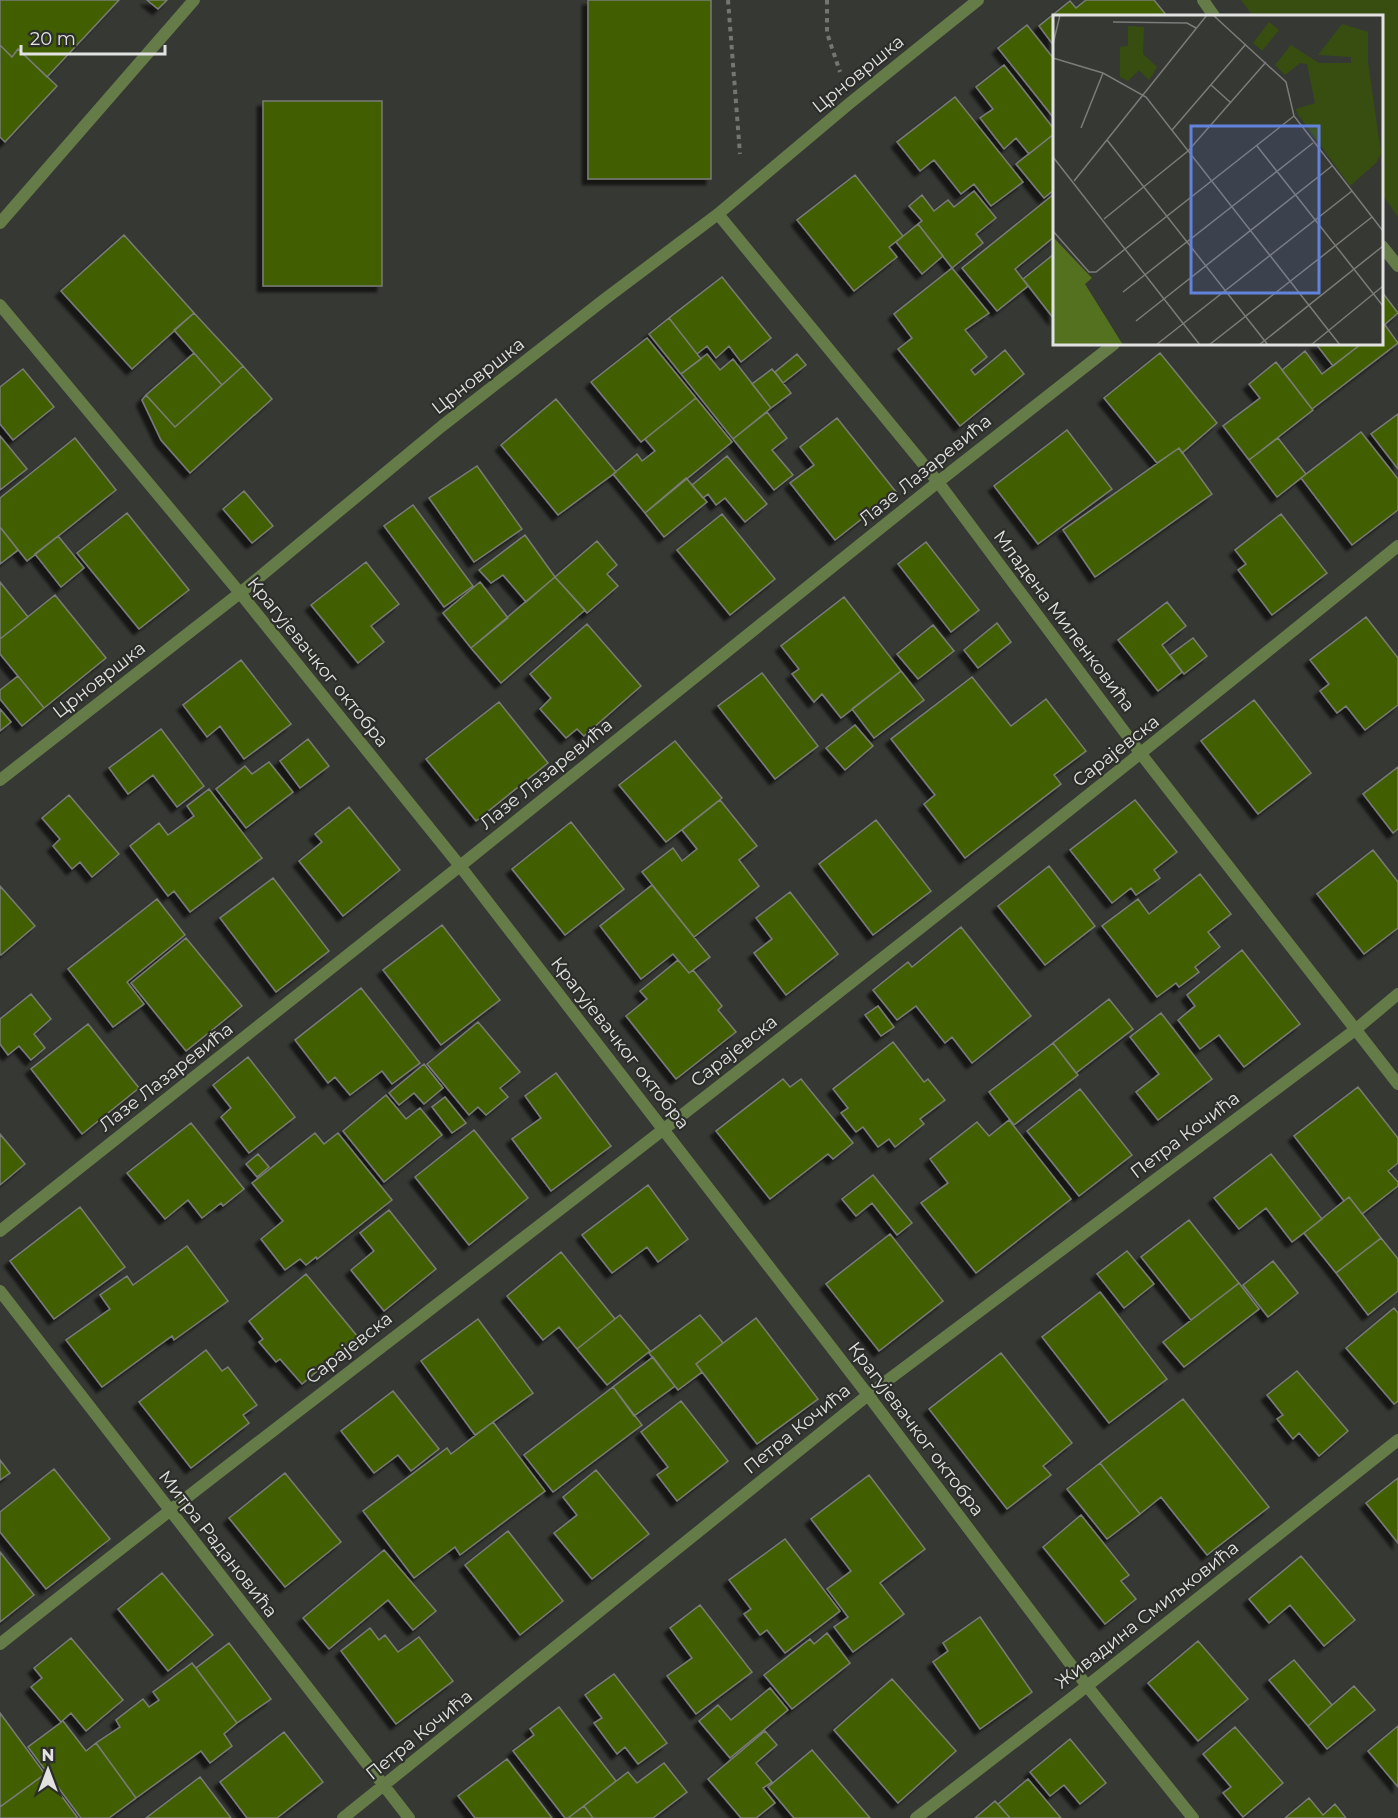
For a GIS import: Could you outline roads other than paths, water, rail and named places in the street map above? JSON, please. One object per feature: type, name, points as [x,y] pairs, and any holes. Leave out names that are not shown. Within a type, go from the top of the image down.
[{"type":"street","points":[[0,224],[194,0]]},
{"type":"street","name":"Црновршка","points":[[0,780],[240,593],[451,419],[718,214],[743,191],[978,0]]},
{"type":"street","points":[[1203,0],[1214,15]]},
{"type":"street","name":"Младена Миленковића","points":[[718,214],[938,482],[1141,754],[1398,1084]]},
{"type":"street","points":[[1383,247],[1398,266]]},
{"type":"street","name":"Крагујевачког октобра","points":[[0,305],[240,593],[460,867],[868,1395],[1087,1686],[1193,1818]]},
{"type":"street","name":"Лазе Лазаревића","points":[[0,1231],[1113,345]]},
{"type":"street","name":"Сарајевска","points":[[0,1644],[169,1510],[664,1129],[1141,754],[1398,546]]},
{"type":"street","name":"Петра Кочића","points":[[343,1818],[868,1395],[1355,1030],[1398,994]]},
{"type":"street","name":"Митра Радановића","points":[[0,1291],[409,1818]]},
{"type":"street","name":"Живадина Смиљковића","points":[[916,1818],[1398,1440]]}]
